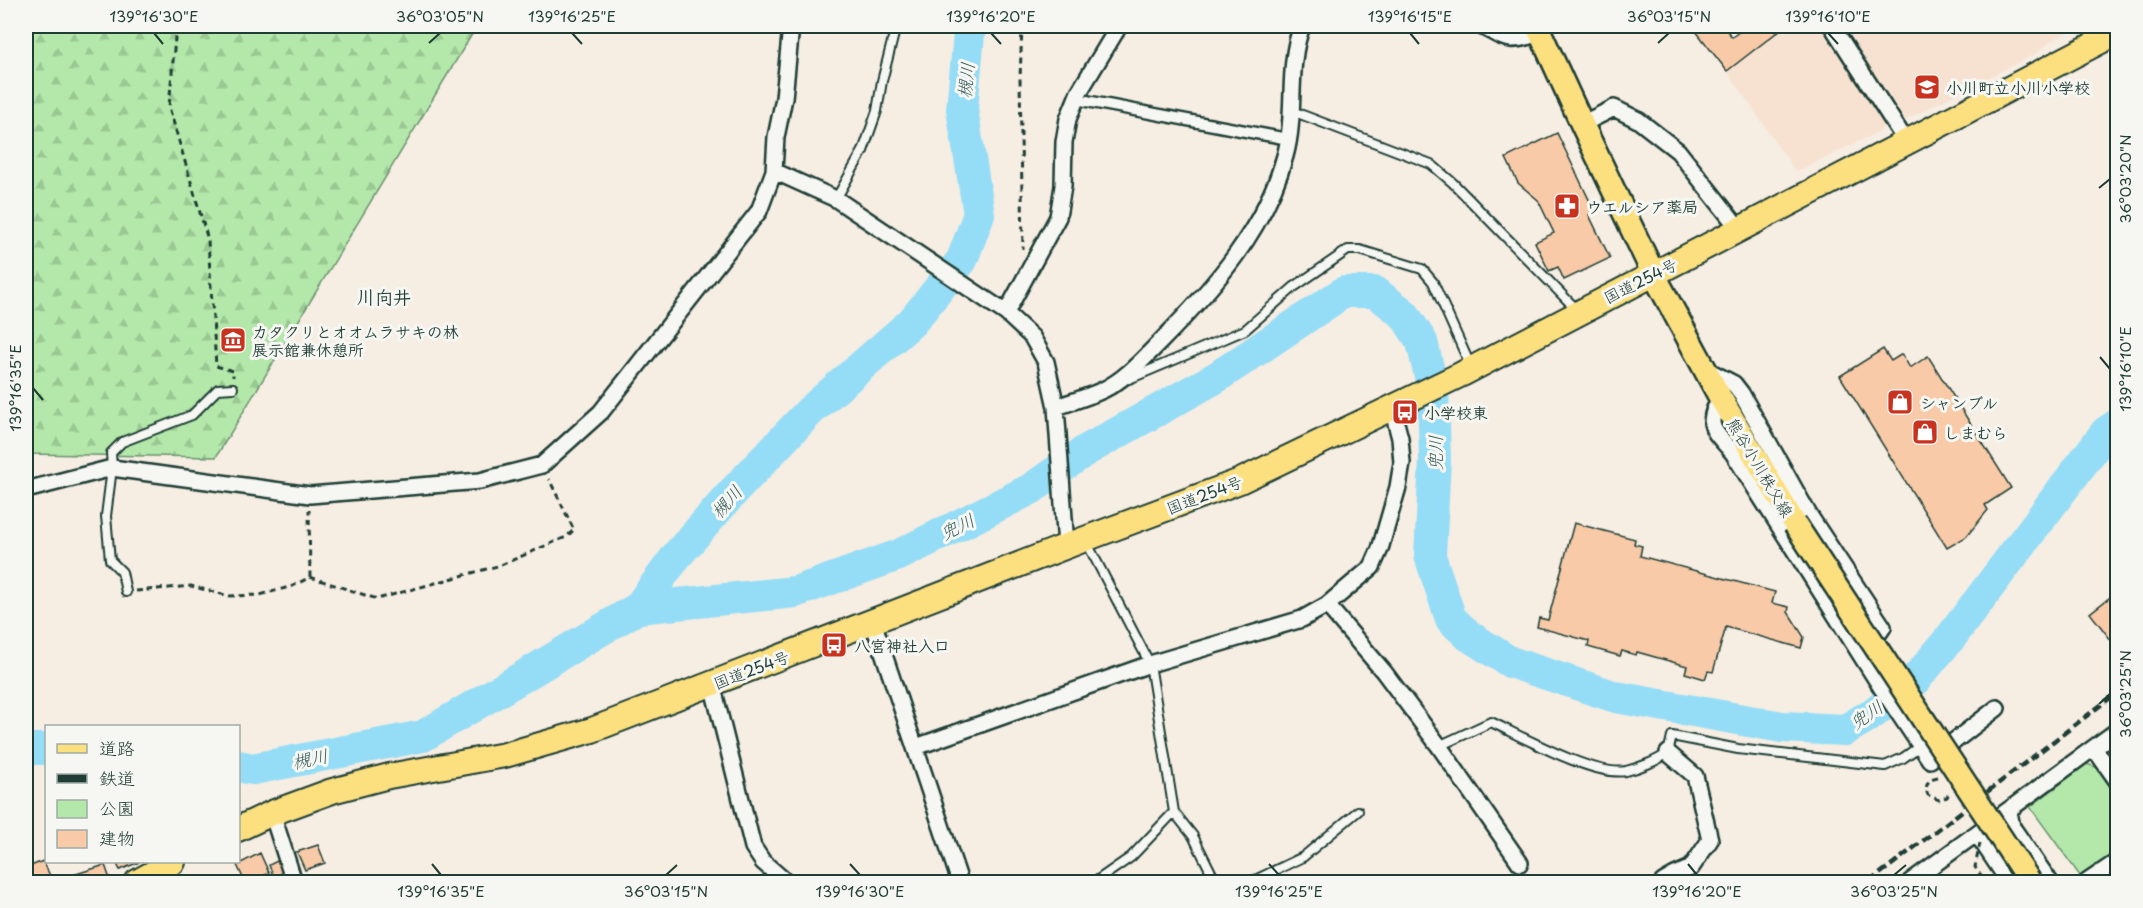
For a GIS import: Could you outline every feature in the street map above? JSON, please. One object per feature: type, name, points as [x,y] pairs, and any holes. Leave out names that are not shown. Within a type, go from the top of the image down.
[{"type":"highway","name":"国道254号","points":[[240,828],[272,813],[333,791],[389,776],[505,755],[592,730],[1075,542],[1240,481],[1467,371],[2118,32]]},
{"type":"highway","points":[[137,882],[170,863]]},
{"type":"main road","name":"熊谷小川秩父線","points":[[1539,29],[1581,124],[1653,273],[1720,397],[1795,524],[2030,882]]},
{"type":"street","points":[[26,490],[112,468],[310,495],[480,481],[542,465],[601,412],[759,211],[774,171],[776,137],[784,98],[791,26]]},
{"type":"street","points":[[1003,311],[1023,281],[1058,217],[1063,186],[1064,142],[1068,119],[1076,99],[1119,26]]},
{"type":"street","points":[[1056,414],[1104,390],[1133,370],[1198,304],[1223,274],[1269,199],[1286,155],[1294,45],[1302,26]]},
{"type":"street","points":[[1481,26],[1506,40],[1519,40],[1539,29]]},
{"type":"street","points":[[1832,26],[1907,143]]},
{"type":"street","points":[[1076,99],[1288,139]]},
{"type":"street","points":[[1581,124],[1614,108],[1638,120],[1678,151],[1740,230]]},
{"type":"street","points":[[774,171],[836,199],[1003,311],[1032,337],[1046,362],[1056,414],[1061,489],[1075,542]]},
{"type":"street","points":[[1705,369],[1734,384],[1741,393],[1809,515],[1883,627],[1863,657]]},
{"type":"street","points":[[1720,397],[1711,416],[1712,425],[1717,434],[1733,453],[1881,687],[1930,760],[1997,708]]},
{"type":"street","points":[[916,747],[1150,664],[1302,619],[1327,605],[1372,567],[1380,549],[1398,487],[1402,463],[1395,406]]},
{"type":"street","points":[[1327,605],[1384,672],[1439,746],[1520,863]]},
{"type":"street","points":[[873,622],[960,882]]},
{"type":"street","points":[[712,684],[753,847],[763,862],[786,882]]},
{"type":"street","points":[[1910,882],[1979,834],[2118,730]]},
{"type":"street","points":[[2094,748],[2118,782]]},
{"type":"street","points":[[1663,882],[1691,868],[1710,840],[1695,776],[1668,753]]},
{"type":"street","points":[[2009,812],[2012,827],[2050,882]]},
{"type":"street","points":[[272,813],[294,882]]},
{"type":"street","points":[[1979,834],[2009,882]]},
{"type":"street","points":[[2087,882],[2118,861]]},
{"type":"lane","points":[[836,199],[863,151],[877,111],[896,26]]},
{"type":"lane","points":[[1291,111],[1431,164],[1453,183],[1579,312]]},
{"type":"lane","points":[[1104,390],[1245,330],[1294,287],[1348,250],[1360,250],[1422,269],[1433,282],[1467,371]]},
{"type":"lane","points":[[126,592],[122,572],[110,560],[106,516],[112,468],[111,453],[122,442],[192,415],[218,389],[233,388]]},
{"type":"lane","points":[[1075,542],[1150,664],[1174,812],[1193,836],[1216,882]]},
{"type":"lane","points":[[1439,746],[1491,722],[1551,752],[1603,771],[1625,771],[1661,758],[1668,753],[1672,736],[1738,749],[1885,766],[1903,758],[1917,742]]},
{"type":"lane","points":[[1251,882],[1303,857],[1358,811]]},
{"type":"lane","points":[[1095,882],[1131,857],[1174,812]]},
{"type":"path","points":[[176,26],[169,107],[208,240],[216,366],[233,371],[233,388]]},
{"type":"path","points":[[1022,26],[1020,79],[1023,281]]},
{"type":"path","points":[[126,592],[191,586],[229,596],[260,595],[293,586],[309,577],[377,599],[501,564],[566,537],[574,530],[542,465]]},
{"type":"path","points":[[309,577],[310,495]]},
{"type":"path","points":[[1930,780],[1927,788],[1928,795],[1936,800],[1943,799]]},
{"type":"path","points":[[1979,834],[1975,867],[1985,882]]},
{"type":"shaded area","points":[[1788,26],[1823,26],[1885,125],[1880,131],[1796,172],[1727,71]]},
{"type":"shaded area","name":"小川町立小川小学校","points":[[1842,26],[2079,26],[2051,41],[2037,53],[1905,120]]},
{"type":"green space","points":[[26,26],[477,26],[216,457],[26,454]]},
{"type":"green space","points":[[2087,764],[2098,768],[2117,796],[2117,857],[2083,880],[2030,807]]},
{"type":"building","points":[[1692,26],[1723,26],[1732,37],[1747,26],[1785,26],[1727,71]]},
{"type":"building","name":"ウエルシア薬局","points":[[1557,133],[1595,212],[1589,215],[1610,258],[1564,280],[1558,267],[1549,271],[1535,242],[1554,233],[1538,200],[1518,183],[1506,158]]},
{"type":"building","name":"しまむら","points":[[1883,349],[1891,361],[1902,354],[1910,368],[1928,356],[2011,488],[1985,505],[1988,510],[1966,537],[1947,548],[1840,376]]},
{"type":"building","points":[[1574,523],[1635,539],[1634,544],[1642,546],[1640,556],[1775,592],[1772,603],[1789,607],[1788,612],[1804,637],[1801,648],[1726,627],[1713,672],[1708,671],[1705,679],[1685,673],[1687,666],[1637,652],[1636,655],[1622,651],[1620,656],[1588,647],[1589,641],[1537,627],[1539,618],[1548,620]]},
{"type":"building","points":[[2118,591],[2118,649],[2090,613]]},
{"type":"building","points":[[318,845],[325,863],[305,870],[297,852]]},
{"type":"building","points":[[260,853],[269,873],[251,882],[245,882],[237,865]]},
{"type":"building","points":[[281,859],[287,874],[275,880],[269,865]]},
{"type":"building","points":[[43,861],[53,882],[26,882],[26,868]]},
{"type":"building","points":[[116,863],[137,863],[120,870]]},
{"type":"building","points":[[105,865],[111,882],[61,882],[60,879]]},
{"type":"building","points":[[1974,876],[1979,882],[1965,882]]},
{"type":"waterway","name":"槻川","points":[[240,766],[253,769],[423,736],[638,608],[678,554],[734,491],[810,411],[912,322],[962,260],[979,214],[962,109],[971,26]]},
{"type":"waterway","name":"兜川","points":[[638,608],[795,592],[899,555],[1031,489],[1085,451],[1217,377],[1344,292],[1375,292],[1404,314],[1422,342],[1433,389],[1435,459],[1430,556],[1451,619],[1469,636],[1510,662],[1616,697],[1782,727],[1845,730],[1872,714],[1915,680],[1951,637],[2106,432],[2118,424]]},
{"type":"waterway","name":"槻川","points":[[26,749],[45,749]]},
{"type":"railway","points":[[1869,882],[2118,692]]},
{"type":"place","name":"小川町立小川小学校","points":[[1927,87]]},
{"type":"place","name":"ウエルシア薬局","points":[[1567,206]]},
{"type":"place","name":"カタクリとオオムラサキの林 展示館兼休憩所","points":[[233,340]]},
{"type":"place","name":"シャンブル","points":[[1900,402]]},
{"type":"place","name":"小学校東","points":[[1405,412]]},
{"type":"place","name":"しまむら","points":[[1925,432]]},
{"type":"place","name":"八宮神社入口","points":[[834,645]]},
{"type":"district","name":"川向井","points":[[384,296]]}]
